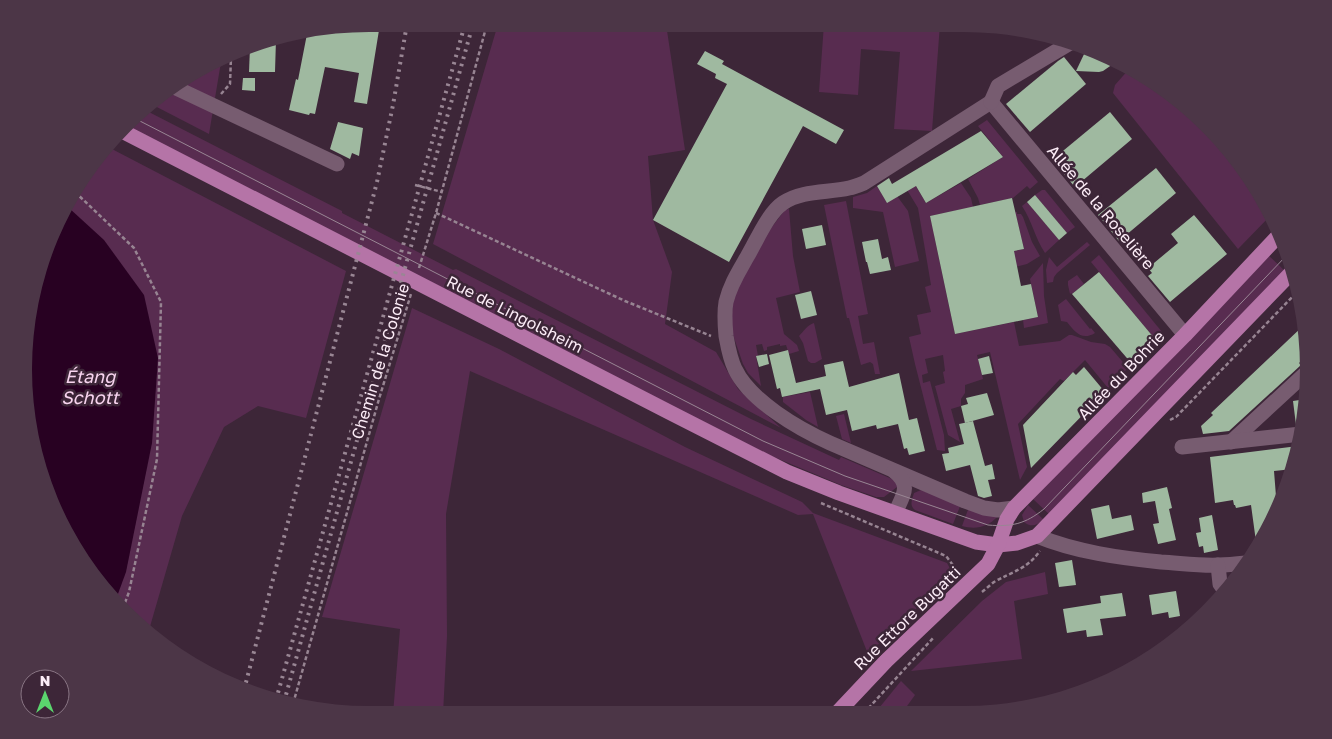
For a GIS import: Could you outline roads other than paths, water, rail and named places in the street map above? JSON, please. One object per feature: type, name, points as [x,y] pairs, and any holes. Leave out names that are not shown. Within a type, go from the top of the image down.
[{"type":"main road","name":"Rue de Lingolsheim","points":[[128,134],[787,472],[838,493],[976,542],[998,545],[1043,538]]},
{"type":"main road","name":"Allée du Bohrie","points":[[998,545],[1007,519],[1014,508],[1274,240]]},
{"type":"main road","points":[[1043,538],[1287,278]]},
{"type":"main road","name":"Rue Ettore Bugatti","points":[[844,706],[886,661],[988,564],[998,545]]},
{"type":"street","points":[[1014,508],[998,510],[984,508],[811,434],[784,418],[747,386],[731,359],[725,325],[726,302],[731,286],[775,209],[781,204],[801,195],[850,188],[864,183],[991,102],[998,86],[1062,48]]},
{"type":"street","points":[[181,90],[337,164]]},
{"type":"street","name":"Allée de la Roselière","points":[[991,102],[1185,334]]},
{"type":"street","points":[[1231,442],[1300,379]]},
{"type":"street","points":[[1182,447],[1293,435]]},
{"type":"street","points":[[893,470],[905,485],[903,496],[895,513]]},
{"type":"street","points":[[1043,538],[1089,551],[1129,558],[1185,564],[1238,564]]},
{"type":"street","points":[[1218,565],[1221,586]]},
{"type":"water","name":"Étang Schott","points":[[72,211],[104,240],[144,295],[158,358],[152,443],[126,572],[118,594],[89,557],[67,519],[50,478],[35,413],[32,370],[35,326],[39,304],[50,261]]},
{"type":"tram line","points":[[141,122],[763,441],[845,476],[988,525],[1011,525],[1031,518],[1044,509],[1282,260]]},
{"type":"railway","points":[[246,683],[377,182],[406,32]]},
{"type":"railway","points":[[278,694],[463,32]]},
{"type":"railway","points":[[286,696],[471,32]]}]
